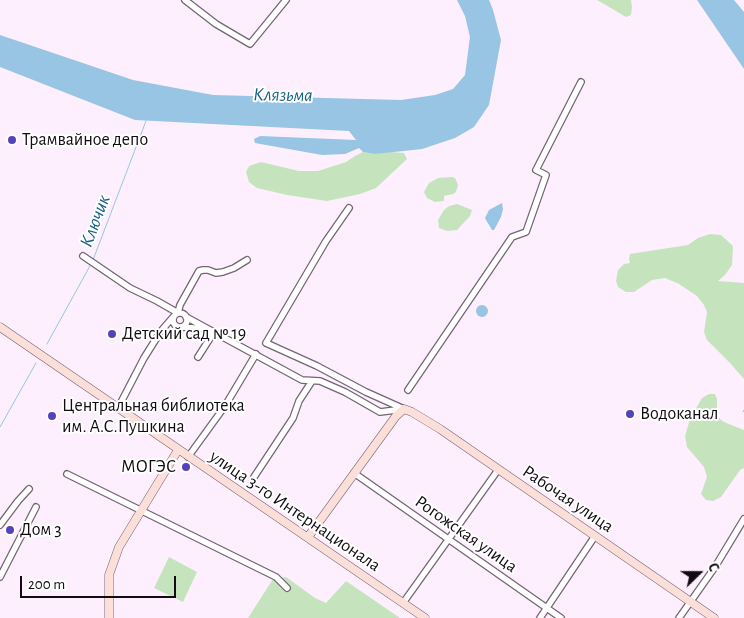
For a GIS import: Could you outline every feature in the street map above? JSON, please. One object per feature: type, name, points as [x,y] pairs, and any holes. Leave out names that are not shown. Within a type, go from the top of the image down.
[{"type":"main road","name":"улица 3-го Интернационала","points":[[0,327],[425,618]]},
{"type":"main road","name":"Рабочая улица","points":[[404,409],[412,412],[714,618]]},
{"type":"main road","points":[[308,537],[396,416],[404,409]]},
{"type":"main road","points":[[109,618],[109,575],[118,547],[178,450]]},
{"type":"street","points":[[185,0],[216,24],[250,44],[286,0]]},
{"type":"street","points":[[408,390],[512,237],[526,232],[546,175],[536,170],[581,82]]},
{"type":"street","points":[[348,208],[266,342],[404,409]]},
{"type":"street","points":[[83,256],[106,273],[130,288],[157,301],[176,315]]},
{"type":"street","points":[[175,325],[173,321],[180,305],[199,272],[203,270],[216,273],[223,272],[247,260]]},
{"type":"street","points":[[118,408],[144,358],[165,326],[176,315],[183,314],[302,380],[320,382],[345,392],[380,412],[404,409]]},
{"type":"street","points":[[182,327],[187,322],[186,317]]},
{"type":"street","points":[[165,326],[175,325],[212,330]]},
{"type":"street","points":[[198,357],[212,330]]},
{"type":"street","points":[[188,457],[225,406],[256,354]]},
{"type":"street","points":[[254,476],[293,418],[299,401],[312,381]]},
{"type":"street","points":[[403,603],[498,470]]},
{"type":"street","points":[[66,474],[276,577],[287,588]]},
{"type":"street","name":"Рогожская улица","points":[[354,474],[561,618]]},
{"type":"street","points":[[0,525],[18,500],[29,489]]},
{"type":"street","points":[[0,577],[36,507]]},
{"type":"street","points":[[679,618],[715,567],[744,519]]},
{"type":"street","points":[[540,618],[595,536]]},
{"type":"green space","points":[[597,0],[631,0],[631,15],[626,17]]},
{"type":"green space","points":[[363,152],[375,154],[404,153],[407,159],[376,188],[360,194],[327,201],[257,188],[249,182],[246,172],[249,166],[261,162],[299,171],[318,171],[346,162]]},
{"type":"green space","points":[[438,178],[455,178],[458,185],[456,192],[444,196],[444,201],[435,202],[427,198],[424,192],[429,183]]},
{"type":"green space","points":[[457,204],[472,210],[470,216],[457,230],[447,231],[439,228],[438,220],[444,210],[449,206]]},
{"type":"green space","points":[[710,234],[721,235],[733,246],[732,265],[718,281],[744,283],[744,379],[707,340],[704,332],[707,312],[697,296],[679,284],[665,278],[652,280],[634,292],[626,292],[618,287],[616,281],[618,270],[624,264],[630,263],[630,254],[688,245],[698,238]]},
{"type":"green space","points":[[709,394],[715,394],[717,413],[720,419],[744,430],[744,468],[740,470],[721,497],[713,501],[706,500],[701,494],[707,477],[704,467],[687,447],[685,436],[690,419],[702,398]]},
{"type":"green space","points":[[169,557],[197,572],[183,602],[154,588]]},
{"type":"green space","points":[[286,577],[315,598],[326,603],[346,581],[400,618],[248,618],[273,579]]},
{"type":"water","points":[[457,0],[489,0],[493,10],[501,40],[489,105],[474,127],[455,138],[422,149],[375,154],[363,152],[359,148],[345,154],[322,155],[255,143],[254,139],[260,136],[356,140],[349,131],[135,120],[0,67],[0,35],[133,80],[213,95],[401,100],[435,95],[453,89],[465,75],[470,37],[465,16]]},
{"type":"water","points":[[697,0],[734,0],[744,12],[744,69]]},
{"type":"water","points":[[502,203],[501,217],[494,230],[492,230],[485,218],[489,210]]},
{"type":"water","points":[[480,305],[484,305],[488,311],[484,317],[480,317],[476,313],[476,309]]},
{"type":"waterway","name":"Ключик","points":[[93,260],[146,121]]},
{"type":"waterway","name":"Ключик","points":[[47,344],[91,264]]},
{"type":"waterway","name":"Ключик","points":[[0,427],[36,363]]},
{"type":"place","name":"Трамвайное депо","points":[[12,140]]},
{"type":"place","name":"Детский сад № 19","points":[[112,334]]},
{"type":"place","name":"Водоканал","points":[[630,414]]},
{"type":"place","name":"Центральная библиотека им. А.С.Пушкина","points":[[52,416]]},
{"type":"place","name":"МОГЭС","points":[[186,467]]},
{"type":"place","name":"Дом 3","points":[[10,530]]},
{"type":"water label","name":"Клязьма","points":[[283,95]]}]
